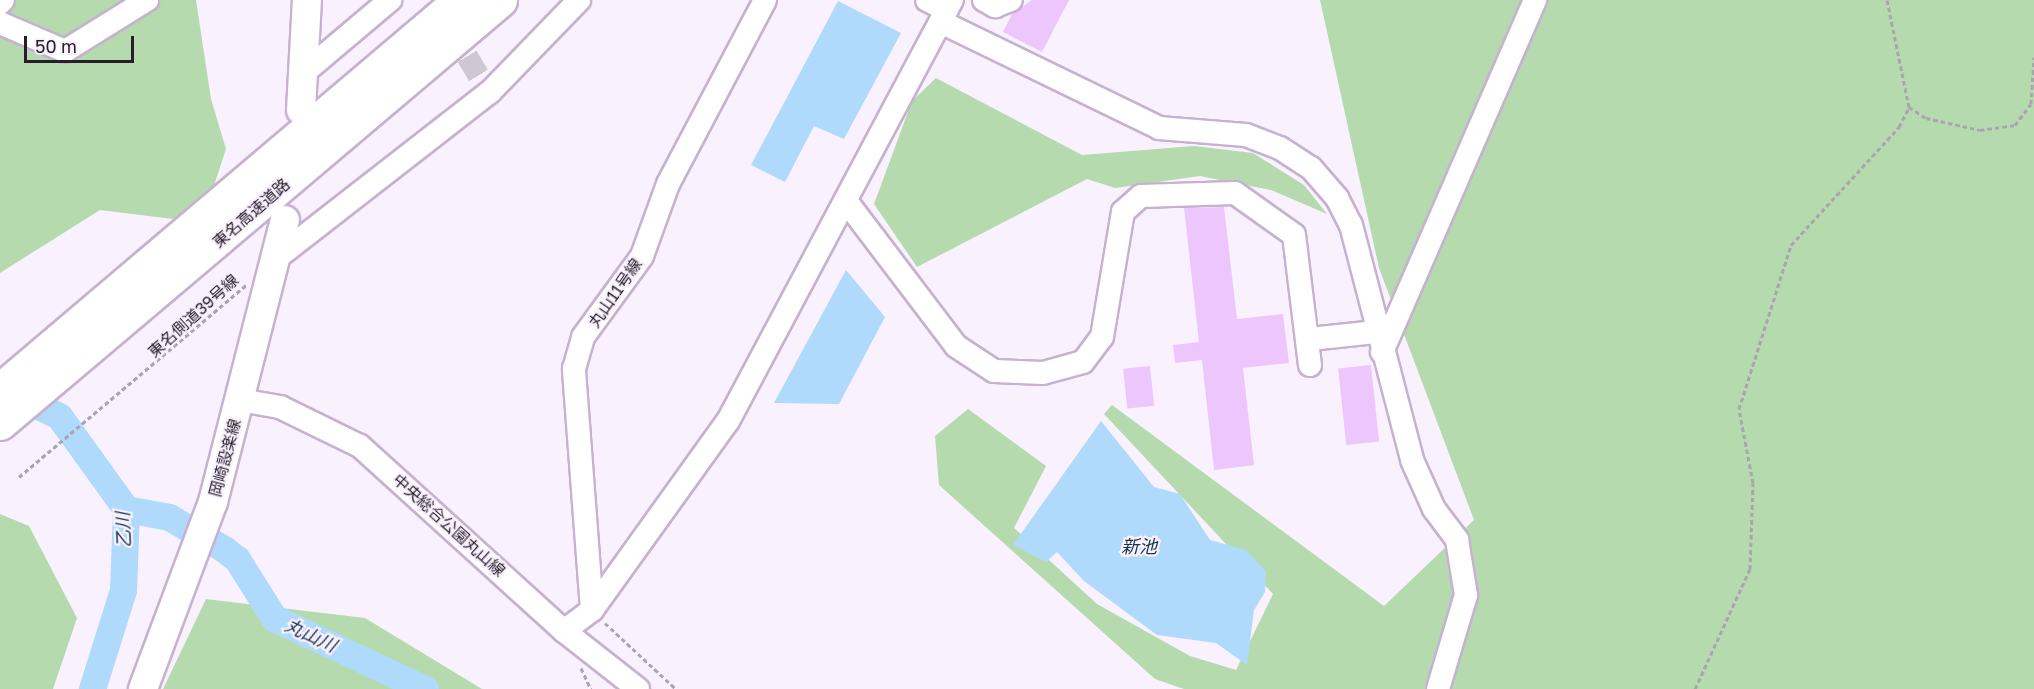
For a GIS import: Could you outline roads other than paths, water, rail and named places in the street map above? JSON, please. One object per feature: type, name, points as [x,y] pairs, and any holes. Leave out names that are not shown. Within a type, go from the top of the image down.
[{"type":"highway","name":"東名高速道路","points":[[0,423],[92,333],[460,0]]},
{"type":"highway","name":"東名高速道路","points":[[0,390],[92,333],[500,0]]},
{"type":"main road","points":[[301,110],[307,70],[308,0]]},
{"type":"main road","name":"岡崎設楽線","points":[[143,689],[213,502],[279,256],[285,220]]},
{"type":"street","points":[[0,23],[65,51],[147,0]]},
{"type":"street","points":[[307,70],[390,0]]},
{"type":"street","points":[[279,256],[485,85],[579,0]]},
{"type":"street","name":"丸山11号線","points":[[592,610],[577,358],[584,337],[642,256],[668,183],[765,0]]},
{"type":"street","points":[[984,0],[996,6],[1011,0]]},
{"type":"street","points":[[1379,342],[1534,0]]},
{"type":"street","points":[[564,630],[592,610],[728,421],[846,201],[942,8],[1114,111],[1159,128],[1246,135],[1311,168],[1351,225],[1379,342],[1412,460],[1434,509],[1457,540],[1466,595],[1438,689]]},
{"type":"street","points":[[846,201],[956,346],[994,371],[1043,373],[1083,362],[1102,337],[1123,212],[1141,196],[1235,193],[1294,235],[1310,339],[1310,365]]},
{"type":"street","points":[[1310,339],[1379,342]]},
{"type":"street","name":"中央総合公園丸山線","points":[[240,400],[280,406],[360,446],[564,630],[638,689]]},
{"type":"water","points":[[838,1],[901,33],[844,139],[814,126],[785,182],[751,165]]},
{"type":"water","points":[[846,270],[885,317],[839,404],[774,403]]},
{"type":"water","name":"新池","points":[[1101,421],[1154,487],[1180,494],[1210,540],[1246,550],[1266,571],[1265,592],[1254,610],[1247,665],[1216,643],[1157,635],[1084,581],[1057,552],[1046,562],[1013,545]]},
{"type":"waterway","name":"乙川","points":[[11,393],[59,416],[126,509],[123,590],[92,689]]},
{"type":"waterway","name":"丸山川","points":[[126,509],[169,517],[224,549],[237,559],[274,618],[425,689]]},
{"type":"tunnel","points":[[433,0],[480,78]]}]
